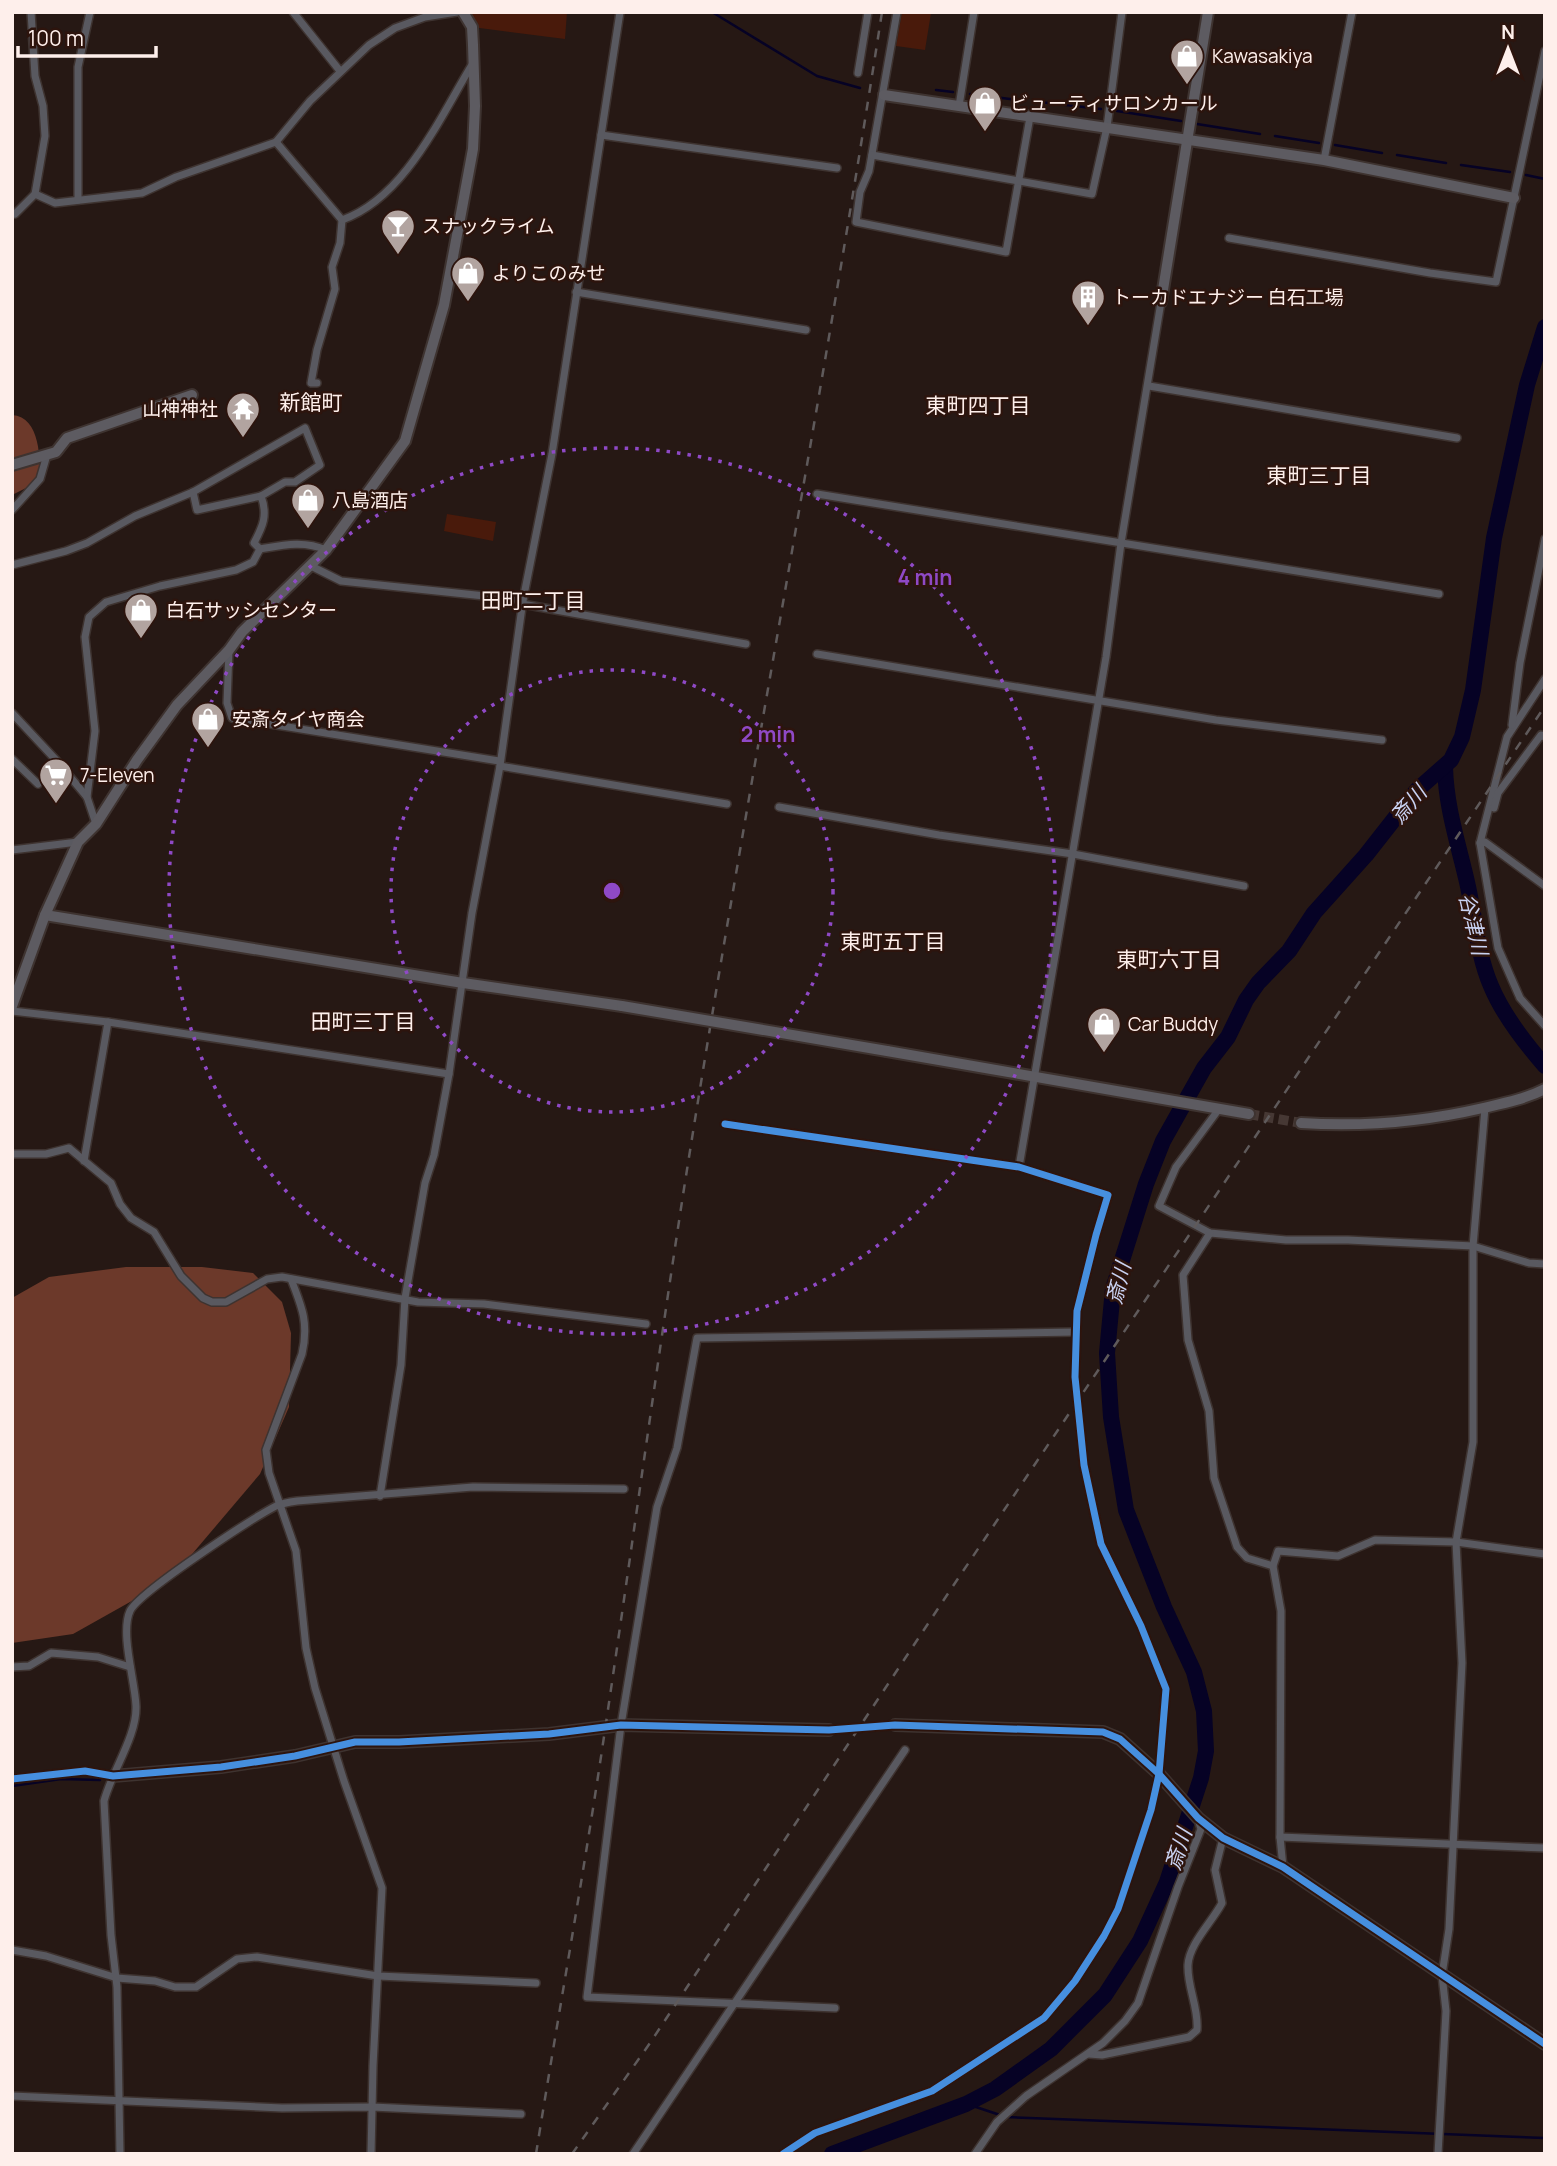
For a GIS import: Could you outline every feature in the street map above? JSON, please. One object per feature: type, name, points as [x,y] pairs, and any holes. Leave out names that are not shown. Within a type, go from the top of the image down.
[{"type":"street","points":[[15,214],[35,194],[45,136],[43,106],[35,76],[31,12]]},
{"type":"street","points":[[78,201],[78,67],[90,12]]},
{"type":"street","points":[[293,12],[340,71]]},
{"type":"street","points":[[35,194],[55,203],[142,193],[176,177],[276,142],[310,101],[369,45],[395,27],[425,17],[457,12]]},
{"type":"street","points":[[449,1074],[12,1009],[18,979],[78,842],[96,824],[137,760],[177,705],[229,650],[242,632],[326,550],[405,441],[443,305],[472,149],[472,27],[463,12]]},
{"type":"street","points":[[380,1496],[401,1365],[405,1298],[425,1183],[434,1155],[449,1074],[472,913],[500,763],[522,602],[552,454],[620,12]]},
{"type":"street","points":[[858,73],[868,12]]},
{"type":"street","points":[[898,12],[869,172],[860,192],[856,222],[1006,252],[1030,117]]},
{"type":"street","points":[[959,106],[974,12]]},
{"type":"street","points":[[872,155],[1092,194],[1107,127],[1122,12]]},
{"type":"street","points":[[1019,1167],[1117,587],[1121,544],[1149,386],[1208,12]]},
{"type":"street","points":[[1324,160],[1352,12]]},
{"type":"street","points":[[1229,238],[1496,282],[1545,51]]},
{"type":"street","points":[[342,220],[361,214],[412,164],[474,61]]},
{"type":"street","points":[[884,94],[1324,160],[1514,198]]},
{"type":"street","points":[[601,135],[837,168]]},
{"type":"street","points":[[276,142],[342,220],[340,243],[332,267],[335,289],[317,350],[311,383],[317,383]]},
{"type":"street","points":[[576,292],[806,330]]},
{"type":"street","points":[[1149,386],[1457,438]]},
{"type":"street","points":[[12,465],[56,452],[67,438],[192,395]]},
{"type":"street","points":[[12,565],[66,551],[87,542],[135,516],[193,492],[305,428],[320,465],[295,482],[285,482],[261,496],[197,510],[193,492]]},
{"type":"street","points":[[12,510],[40,478],[47,455]]},
{"type":"street","points":[[817,494],[1439,594]]},
{"type":"street","points":[[260,549],[254,543],[263,526],[266,509],[261,496]]},
{"type":"street","points":[[1511,729],[1520,663],[1545,539]]},
{"type":"street","points":[[260,549],[294,544],[314,545],[326,550]]},
{"type":"street","points":[[87,797],[95,731],[85,637],[89,617],[106,602],[134,593],[236,570],[253,562],[260,549]]},
{"type":"street","points":[[310,566],[341,581],[522,602],[746,644]]},
{"type":"street","points":[[229,650],[227,703],[232,718],[727,804]]},
{"type":"street","points":[[817,654],[1216,720],[1382,740]]},
{"type":"street","points":[[1545,679],[1507,737],[1483,843],[1490,909],[1498,948],[1520,998],[1545,1026]]},
{"type":"street","points":[[12,713],[57,760],[87,797],[96,824]]},
{"type":"street","points":[[1483,843],[1498,793],[1541,735],[1545,737]]},
{"type":"street","points":[[12,759],[38,783]]},
{"type":"street","points":[[779,807],[939,835],[1073,854],[1244,886]]},
{"type":"street","points":[[12,850],[78,842]]},
{"type":"street","points":[[1483,843],[1545,886]]},
{"type":"street","points":[[45,915],[622,1006],[1035,1075],[1136,1096],[1249,1114]]},
{"type":"street","points":[[84,1161],[108,1022]]},
{"type":"street","points":[[1301,1123],[1337,1125],[1434,1119],[1528,1098],[1545,1089]]},
{"type":"street","points":[[1216,1108],[1176,1167],[1159,1206],[1210,1233],[1286,1241],[1348,1240],[1473,1246],[1529,1263],[1545,1264]]},
{"type":"street","points":[[1438,2154],[1446,2011],[1443,1975],[1449,1929],[1462,1663],[1456,1542],[1473,1442],[1473,1246],[1485,1108]]},
{"type":"street","points":[[725,1124],[1019,1167],[1108,1195],[1077,1311],[1075,1377],[1084,1465],[1101,1545],[1141,1626],[1166,1689],[1161,1777],[1151,1810],[1118,1909],[1075,1981],[1044,2018],[932,2091],[814,2133],[783,2154]]},
{"type":"street","points":[[12,1154],[46,1154],[69,1148],[111,1183],[120,1204],[131,1218],[155,1232],[181,1276],[203,1298],[212,1302],[226,1302],[267,1279],[291,1279],[418,1302],[484,1304],[646,1324]]},
{"type":"street","points":[[1210,1233],[1183,1275],[1188,1340],[1209,1411],[1214,1478],[1237,1547],[1247,1558],[1273,1566]]},
{"type":"street","points":[[291,1279],[306,1318],[306,1339],[266,1450],[269,1473],[296,1551],[306,1647],[332,1747],[382,1888],[371,2154]]},
{"type":"street","points":[[835,2008],[587,1997],[621,1725],[657,1507],[677,1448],[697,1338],[1076,1332]]},
{"type":"street","points":[[120,2154],[117,1978],[111,1935],[104,1801],[134,1723],[136,1707],[127,1625],[130,1610],[142,1598],[221,1540],[279,1504],[472,1488],[624,1489]]},
{"type":"street","points":[[1283,1867],[1280,1837],[1281,1611],[1273,1566],[1278,1551],[1338,1556],[1375,1541],[1456,1542],[1545,1554]]},
{"type":"street","points":[[12,1667],[29,1666],[51,1653],[98,1657],[130,1667]]},
{"type":"street","points":[[12,1779],[85,1771],[113,1776],[221,1767],[295,1756],[355,1742],[549,1734],[621,1725],[829,1730]]},
{"type":"street","points":[[895,1725],[1103,1732],[1121,1739],[1161,1777],[1198,1818],[1223,1838],[1283,1867],[1545,2043]]},
{"type":"street","points":[[633,2154],[905,1750]]},
{"type":"street","points":[[975,2154],[997,2122],[1026,2096],[1104,2043],[1138,2003],[1201,1829],[1198,1818]]},
{"type":"street","points":[[1280,1837],[1545,1848]]},
{"type":"street","points":[[1088,2054],[1102,2055],[1189,2037],[1197,2030],[1197,2011],[1188,1965],[1196,1944],[1222,1903],[1215,1870],[1223,1838]]},
{"type":"street","points":[[12,1950],[46,1956],[117,1978],[155,1981],[174,1987],[196,1987],[237,1959],[257,1957],[379,1976],[536,1983]]},
{"type":"street","points":[[12,2096],[282,2108],[372,2107],[521,2115]]},
{"type":"shaded area","points":[[463,12],[567,12],[565,39],[472,27]]},
{"type":"shaded area","points":[[902,12],[931,13],[925,50],[896,46]]},
{"type":"shaded area","points":[[12,415],[29,423],[34,431],[39,451],[40,481],[12,495]]},
{"type":"shaded area","points":[[447,514],[496,522],[493,541],[444,531]]},
{"type":"shaded area","points":[[126,1267],[202,1267],[253,1273],[282,1302],[291,1333],[289,1407],[260,1474],[171,1579],[73,1634],[12,1643],[12,1298],[49,1277]]},
{"type":"waterway","points":[[712,12],[817,76],[860,88]]},
{"type":"waterway","points":[[936,90],[953,92]]},
{"type":"waterway","points":[[970,94],[1025,101]]},
{"type":"waterway","points":[[1040,102],[1101,109]]},
{"type":"waterway","points":[[1117,111],[1181,121]]},
{"type":"waterway","points":[[1197,124],[1260,134]]},
{"type":"waterway","points":[[1275,136],[1319,143]]},
{"type":"waterway","points":[[1335,145],[1382,153]]},
{"type":"waterway","points":[[1397,155],[1446,163]]},
{"type":"waterway","points":[[1461,165],[1510,172]]},
{"type":"waterway","points":[[1526,175],[1545,179]]},
{"type":"waterway","name":"斎川","points":[[832,2154],[966,2104],[995,2089],[1051,2049],[1105,1995],[1140,1941],[1167,1882],[1201,1778],[1206,1751],[1204,1711],[1194,1672],[1164,1607],[1126,1510],[1111,1417],[1107,1353],[1113,1289],[1146,1184],[1163,1141],[1204,1068],[1228,1037],[1246,1000],[1258,983],[1289,951],[1314,913],[1366,855],[1417,790],[1451,760],[1462,737],[1473,690],[1494,538],[1527,385],[1545,327]]},
{"type":"waterway","name":"谷津川","points":[[1445,767],[1450,811],[1486,974],[1508,1018],[1545,1066]]},
{"type":"waterway","points":[[12,1786],[61,1779],[100,1780]]},
{"type":"waterway","points":[[967,2104],[1000,2115]]},
{"type":"waterway","points":[[1006,2117],[1545,2138]]},
{"type":"tunnel","points":[[1249,1114],[1301,1123]]},
{"type":"tunnel","points":[[829,1730],[895,1725]]},
{"type":"railway","points":[[536,2154],[598,1777],[707,1047],[882,12]]},
{"type":"railway","points":[[572,2154],[650,2043],[951,1589],[1545,706]]},
{"type":"cycle path","points":[[725,1124],[1019,1167],[1108,1195],[1077,1311],[1075,1377],[1084,1465],[1101,1544],[1141,1626],[1166,1689],[1159,1774],[1151,1810],[1118,1909],[1075,1981],[1044,2018],[932,2091],[815,2133],[783,2154]]},
{"type":"cycle path","points":[[12,1779],[85,1771],[113,1776],[221,1767],[295,1756],[355,1742],[549,1734],[621,1725],[829,1730],[895,1725],[1103,1732],[1120,1739],[1159,1774],[1198,1818],[1223,1838],[1283,1867],[1545,2044]]},
{"type":"place","name":"Kawasakiya","points":[[1187,86]]},
{"type":"place","name":"ビューティサロンカール","points":[[985,133]]},
{"type":"place","name":"スナックライム","points":[[398,256]]},
{"type":"place","name":"よりこのみせ","points":[[468,303]]},
{"type":"place","name":"トーカドエナジー 白石工場","points":[[1088,327]]},
{"type":"place","name":"山神神社","points":[[243,439]]},
{"type":"place","name":"八島酒店","points":[[308,530]]},
{"type":"place","name":"白石サッシセンター","points":[[141,640]]},
{"type":"place","name":"安斎タイヤ商会","points":[[208,749]]},
{"type":"place","name":"7-Eleven","points":[[56,805]]},
{"type":"place","name":"Car Buddy","points":[[1104,1054]]},
{"type":"district","name":"新館町","points":[[311,402]]},
{"type":"district","name":"東町四丁目","points":[[978,405]]},
{"type":"district","name":"東町三丁目","points":[[1319,475]]},
{"type":"district","name":"田町二丁目","points":[[533,600]]},
{"type":"district","name":"東町五丁目","points":[[893,941]]},
{"type":"district","name":"東町六丁目","points":[[1169,959]]},
{"type":"district","name":"田町三丁目","points":[[363,1021]]}]
